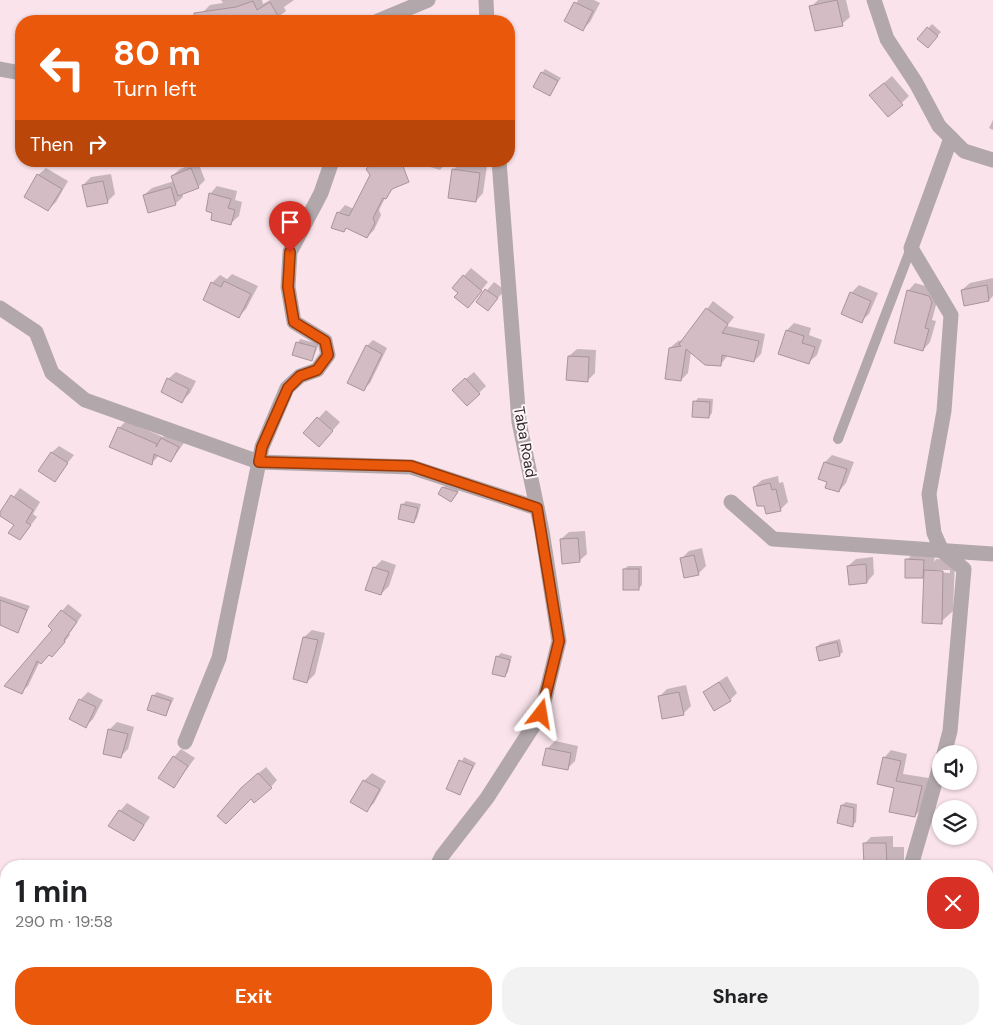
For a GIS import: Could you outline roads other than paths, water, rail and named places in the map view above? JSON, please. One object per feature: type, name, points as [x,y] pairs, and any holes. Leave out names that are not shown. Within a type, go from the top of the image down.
[{"type":"street","points":[[392,15],[428,0]]},
{"type":"street","points":[[486,0],[487,15]]},
{"type":"street","points":[[874,0],[886,39],[916,83],[939,126],[964,151],[993,160]]},
{"type":"street","points":[[0,69],[15,72]]},
{"type":"street","points":[[946,745],[950,731],[964,569],[942,551],[934,533],[929,494],[944,411],[951,314],[911,248],[951,138]]},
{"type":"street","points":[[185,742],[219,658],[262,447],[288,388],[300,376],[317,370],[328,355],[325,341],[294,322],[288,287],[290,252],[321,193],[330,167]]},
{"type":"street","name":"Taba Road","points":[[440,860],[487,798],[541,714],[559,641],[537,508],[520,422],[499,167]]},
{"type":"street","points":[[0,308],[36,332],[52,373],[85,400],[259,462],[411,466],[537,508]]},
{"type":"street","points":[[731,502],[774,539],[993,554]]},
{"type":"street","points":[[913,860],[933,790]]},
{"type":"lane","points":[[838,439],[911,248]]}]
